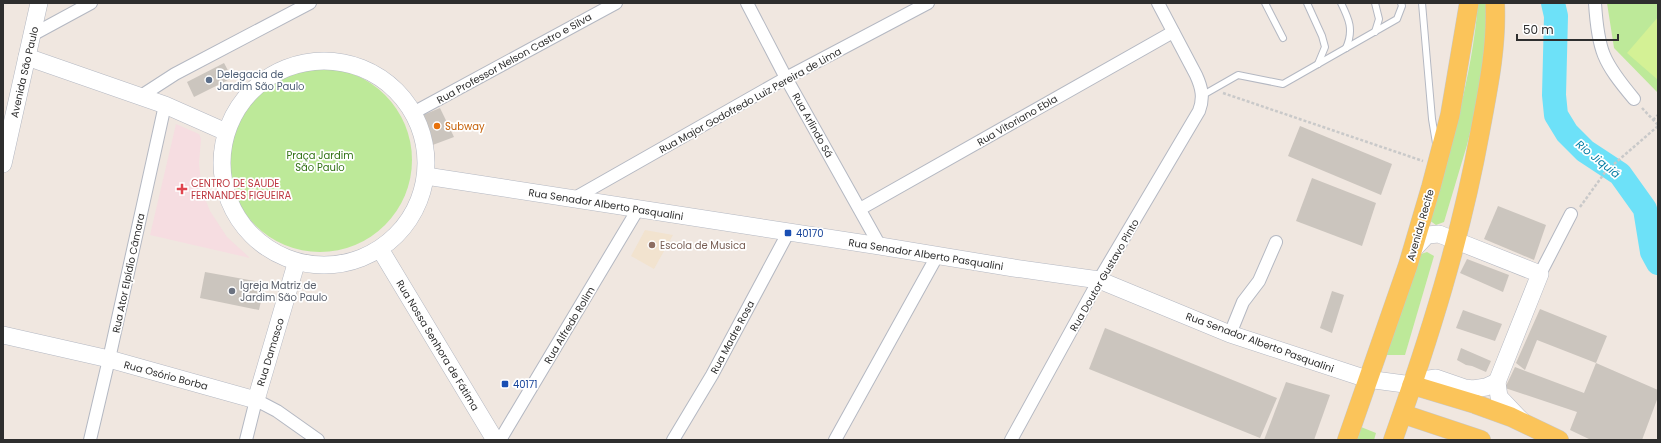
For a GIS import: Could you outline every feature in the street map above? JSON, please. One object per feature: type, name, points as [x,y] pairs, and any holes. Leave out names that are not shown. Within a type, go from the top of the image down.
[{"type":"main road","name":"Avenida Recife","points":[[1347,440],[1412,251],[1438,161],[1450,115],[1469,3]]},
{"type":"main road","points":[[1394,440],[1439,303],[1474,167],[1489,80],[1496,28],[1495,3]]},
{"type":"main road","points":[[1412,385],[1476,404],[1510,417],[1559,440]]},
{"type":"main road","points":[[1403,414],[1477,439]]},
{"type":"street","name":"Avenida São Paulo","points":[[3,164],[8,118],[27,58],[39,3]]},
{"type":"street","points":[[32,35],[91,3]]},
{"type":"street","points":[[141,96],[175,74],[310,3]]},
{"type":"street","name":"Rua Professor Nelson Castro e Silva","points":[[413,113],[616,3]]},
{"type":"street","name":"Rua Arlindo Sá","points":[[747,3],[786,78],[880,246]]},
{"type":"street","name":"Rua Major Godofredo Luiz Pereira de Lima","points":[[573,198],[786,78],[928,3]]},
{"type":"street","points":[[1158,3],[1196,75],[1203,96]]},
{"type":"street","points":[[1595,3],[1598,38],[1602,53],[1617,78],[1634,98]]},
{"type":"street","name":"Rua Vitoriano Ebla","points":[[860,209],[1173,32]]},
{"type":"street","points":[[27,58],[141,96],[226,132]]},
{"type":"street","points":[[309,61],[338,62],[368,71],[399,91],[413,113],[420,127],[425,143],[427,157],[426,176],[417,207],[399,234],[380,249],[350,263],[314,266],[296,264],[270,251],[247,231],[230,205],[221,176],[223,146],[226,132],[240,102],[256,85],[275,72],[291,65],[309,61]]},
{"type":"street","name":"Rua Doutor Gustavo Pinto","points":[[1011,440],[1099,280],[1199,111],[1203,96]]},
{"type":"street","name":"Rua Ator Elpídio Câmara","points":[[90,440],[165,105]]},
{"type":"street","name":"Rua Senador Alberto Pasqualini","points":[[426,176],[1099,280],[1230,334],[1367,379],[1412,385]]},
{"type":"street","name":"Rua Alfredo Rolim","points":[[500,440],[638,209]]},
{"type":"street","points":[[1528,426],[1500,400],[1497,382],[1540,274],[1570,214]]},
{"type":"street","name":"Rua Madre Rosa","points":[[673,440],[712,375],[788,233]]},
{"type":"street","points":[[1412,251],[1423,238],[1432,233],[1439,234],[1540,274]]},
{"type":"street","points":[[1230,334],[1243,302],[1259,281],[1276,242]]},
{"type":"street","name":"Rua Nossa Senhora de Fátima","points":[[380,249],[495,440]]},
{"type":"street","points":[[835,440],[937,256]]},
{"type":"street","name":"Rua Damasco","points":[[246,440],[256,400],[296,264]]},
{"type":"street","name":"Rua Osório Borba","points":[[3,335],[109,359],[256,400],[277,411],[318,440]]},
{"type":"street","points":[[1412,385],[1429,378],[1436,378],[1465,388],[1473,389],[1486,387],[1497,382]]},
{"type":"lane","points":[[1265,3],[1283,38]]},
{"type":"lane","points":[[1307,3],[1322,36],[1324,47],[1318,64]]},
{"type":"lane","points":[[1341,3],[1349,23],[1351,34],[1346,48]]},
{"type":"lane","points":[[1374,32],[1379,19],[1375,3]]},
{"type":"lane","points":[[1203,96],[1238,75],[1284,84],[1397,19],[1402,6],[1401,3]]},
{"type":"lane","points":[[1422,6],[1432,119],[1438,161]]},
{"type":"path","points":[[1203,96],[1223,93],[1438,161]]},
{"type":"path","points":[[1570,214],[1582,206],[1606,171],[1658,126],[1634,98]]},
{"type":"path","points":[[1653,120],[1658,115]]},
{"type":"shaded area","name":"CENTRO DE SAUDE FERNANDES FIGUEIRA","points":[[176,124],[199,134],[201,139],[199,163],[200,173],[203,193],[210,211],[227,237],[250,258],[150,235]]},
{"type":"shaded area","name":"Escola de Musica","points":[[645,230],[673,235],[654,269],[631,256]]},
{"type":"green space","points":[[1478,3],[1490,3],[1487,64],[1467,145],[1444,222],[1436,225],[1429,220],[1459,113],[1471,59]]},
{"type":"green space","points":[[1607,3],[1658,3],[1658,93],[1614,48]]},
{"type":"green space","points":[[1658,17],[1658,80],[1627,53]]},
{"type":"green space","name":"Praça Jardim São Paulo","points":[[311,68],[329,68],[355,75],[371,84],[385,95],[396,109],[405,125],[412,151],[412,169],[405,195],[396,211],[385,225],[363,241],[347,248],[329,252],[311,252],[293,248],[277,241],[262,231],[249,218],[239,203],[232,187],[228,169],[228,151],[232,133],[239,117],[249,102],[262,89],[277,79],[293,72]]},
{"type":"green space","points":[[1427,252],[1434,256],[1405,355],[1384,355],[1421,254]]},
{"type":"green space","points":[[1361,427],[1376,433],[1374,440],[1357,440]]},
{"type":"building","name":"Delegacia de Jardim São Paulo","points":[[224,63],[232,78],[194,97],[187,82]]},
{"type":"building","name":"Subway","points":[[440,108],[454,137],[430,146],[423,115]]},
{"type":"building","points":[[1300,126],[1392,164],[1381,195],[1288,156]]},
{"type":"building","points":[[1312,178],[1376,203],[1362,246],[1296,221]]},
{"type":"building","points":[[1498,206],[1546,225],[1534,260],[1484,239]]},
{"type":"building","points":[[1467,259],[1509,275],[1503,292],[1460,273]]},
{"type":"building","name":"Igreja Matriz de Jardim São Paulo","points":[[205,272],[265,283],[259,310],[200,298]]},
{"type":"building","points":[[1332,291],[1344,295],[1332,333],[1320,328]]},
{"type":"building","points":[[1540,309],[1607,336],[1596,363],[1537,340],[1525,370],[1516,363]]},
{"type":"building","points":[[1463,310],[1502,324],[1495,341],[1456,328]]},
{"type":"building","points":[[1105,328],[1277,398],[1260,438],[1089,369]]},
{"type":"building","points":[[1461,348],[1491,361],[1486,372],[1457,360]]},
{"type":"building","points":[[1596,363],[1658,390],[1658,397],[1642,440],[1591,440],[1570,430],[1577,412],[1505,388],[1515,367],[1584,393]]},
{"type":"building","points":[[1286,382],[1330,395],[1314,440],[1264,440]]},
{"type":"waterway","name":"Rio Jiquiá","points":[[1553,3],[1556,16],[1554,95],[1556,115],[1567,133],[1585,151],[1620,174],[1645,209],[1652,252],[1658,263]]},
{"type":"place","name":"Delegacia de Jardim São Paulo","points":[[209,80]]},
{"type":"place","name":"Subway","points":[[437,126]]},
{"type":"place","name":"CENTRO DE SAUDE FERNANDES FIGUEIRA","points":[[182,189]]},
{"type":"place","name":"40170","points":[[788,233]]},
{"type":"place","name":"Escola de Musica","points":[[652,245]]},
{"type":"place","name":"Igreja Matriz de Jardim São Paulo","points":[[232,291]]},
{"type":"place","name":"40171","points":[[505,384]]}]
